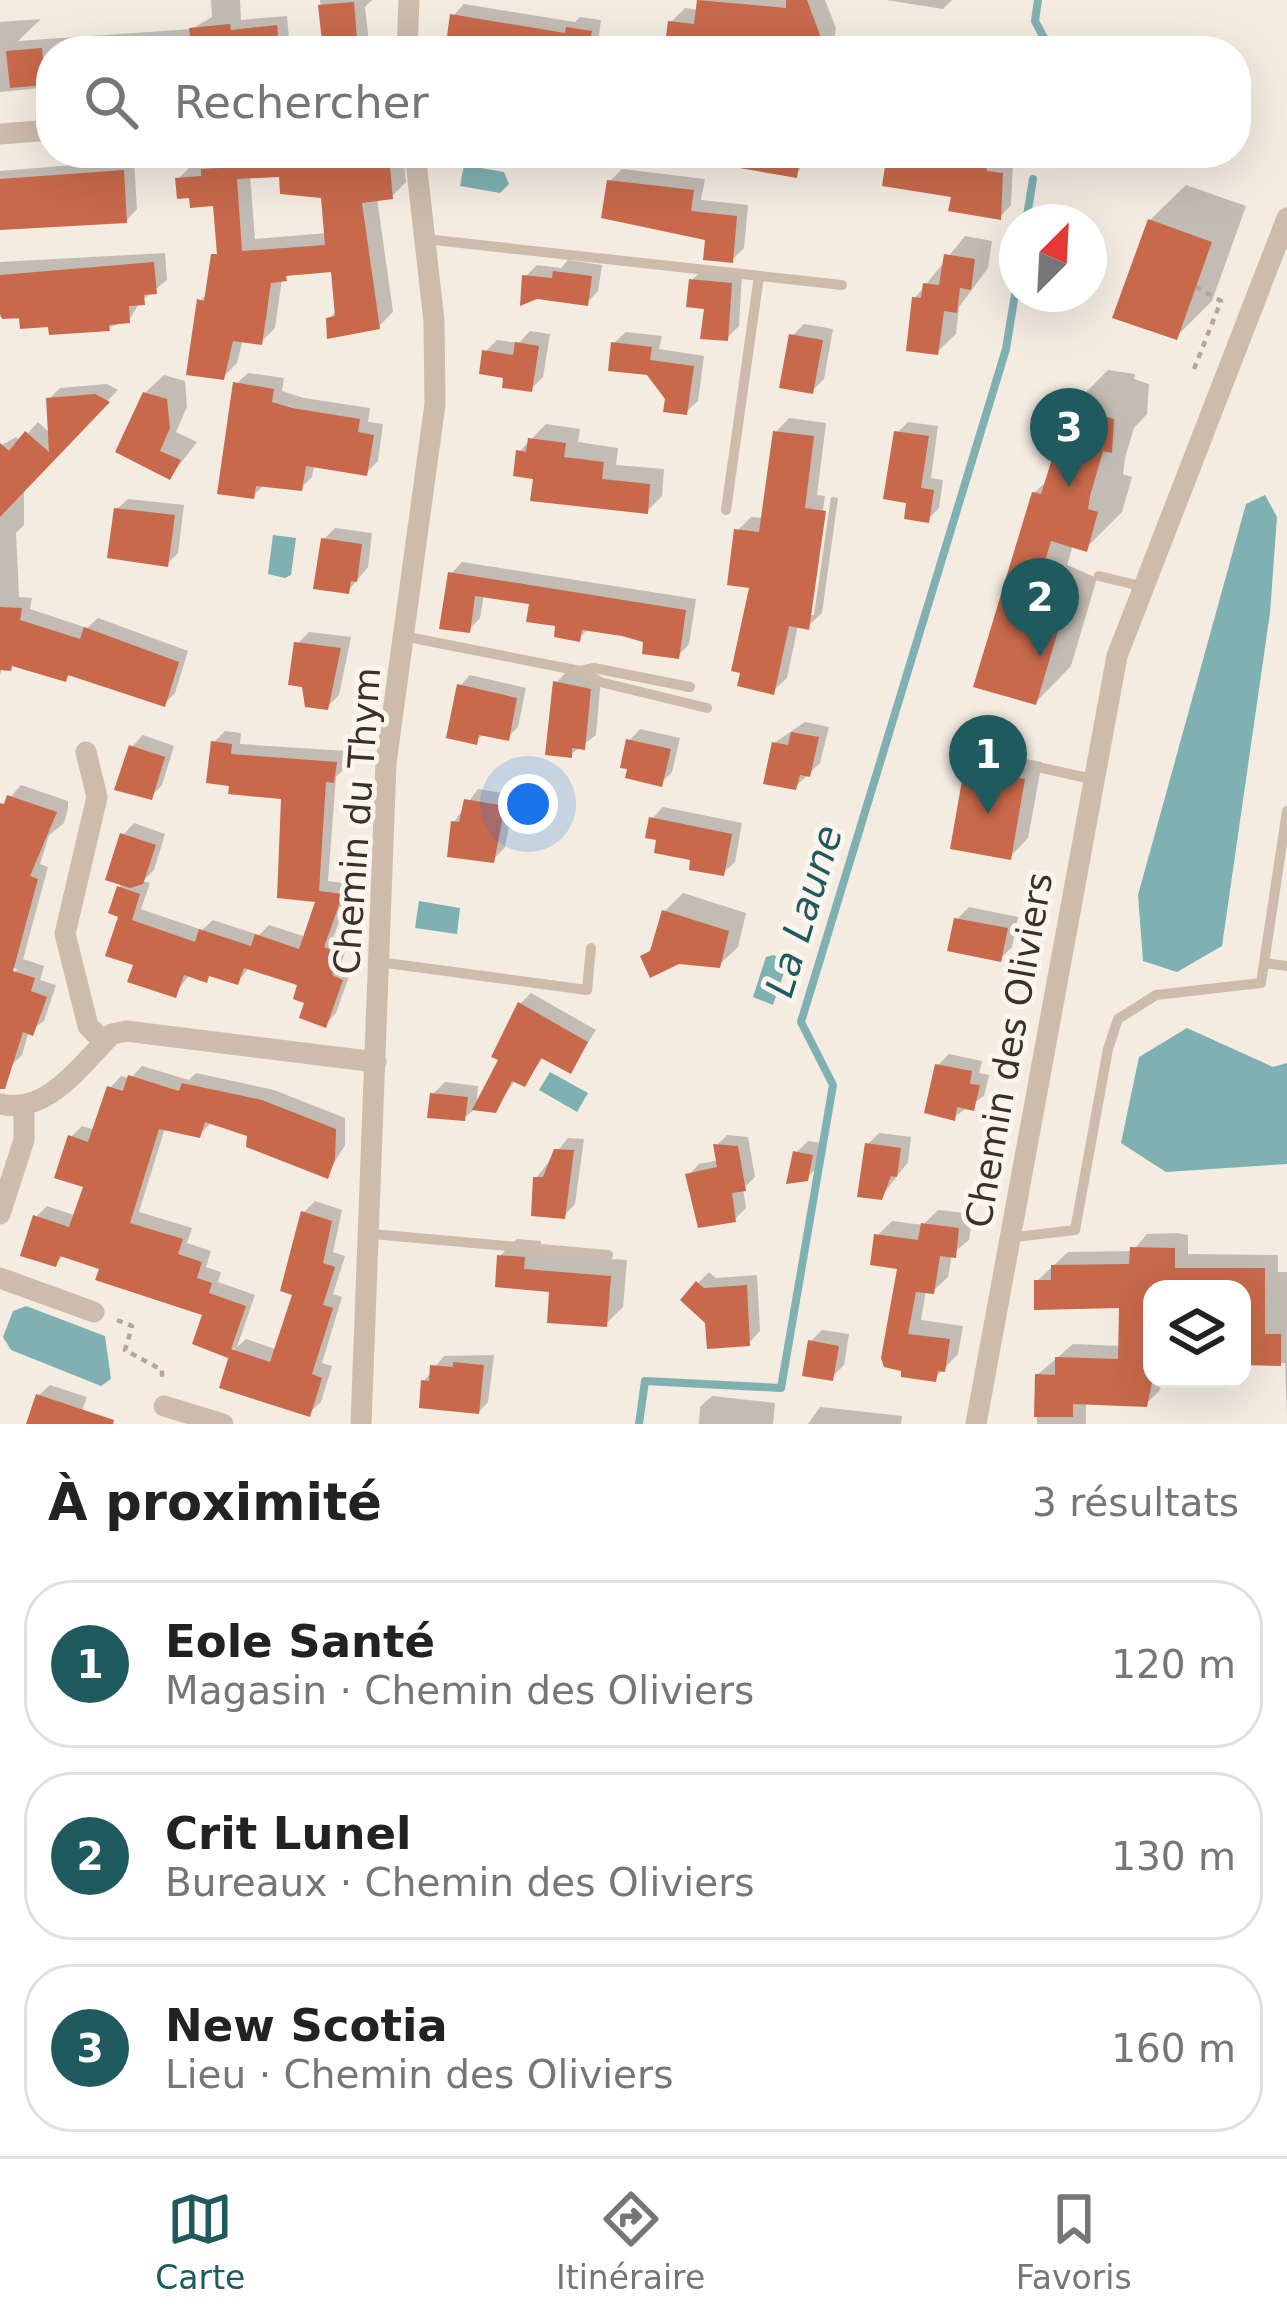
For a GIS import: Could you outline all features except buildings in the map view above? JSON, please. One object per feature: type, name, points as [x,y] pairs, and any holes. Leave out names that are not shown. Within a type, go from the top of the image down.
[{"type":"street","points":[[408,36],[409,0]]},
{"type":"street","points":[[0,134],[36,131]]},
{"type":"street","name":"Chemin du Thym","points":[[361,1424],[372,1234],[386,763],[435,404],[434,321],[417,168]]},
{"type":"street","name":"Chemin des Oliviers","points":[[976,1424],[1118,656],[1287,218]]},
{"type":"street","points":[[86,752],[97,796],[65,934],[88,1026],[104,1042]]},
{"type":"street","points":[[0,1103],[24,1109],[44,1100],[104,1042],[126,1031],[376,1062]]},
{"type":"street","points":[[0,1214],[24,1140],[24,1109]]},
{"type":"street","points":[[0,1278],[94,1312]]},
{"type":"street","points":[[164,1406],[223,1424]]},
{"type":"lane","points":[[424,238],[842,285]]},
{"type":"lane","points":[[726,510],[759,276]]},
{"type":"lane","points":[[1099,576],[1144,587]]},
{"type":"lane","points":[[403,636],[580,671],[600,682],[707,708]]},
{"type":"lane","points":[[580,671],[594,668],[690,687]]},
{"type":"lane","points":[[1042,768],[1092,779]]},
{"type":"lane","points":[[1008,1238],[1075,1230],[1108,1049],[1118,1019],[1156,995],[1261,983],[1287,811]]},
{"type":"lane","points":[[379,962],[587,990],[591,948]]},
{"type":"lane","points":[[1264,963],[1287,966]]},
{"type":"lane","points":[[372,1234],[608,1255]]},
{"type":"path","points":[[1194,369],[1221,301],[1196,287]]},
{"type":"path","points":[[94,1312],[132,1326],[125,1351],[162,1370],[164,1406]]},
{"type":"water","points":[[463,168],[504,172],[509,184],[500,193],[460,186]]},
{"type":"water","points":[[1265,495],[1277,517],[1270,613],[1222,946],[1177,972],[1143,961],[1138,895],[1246,504]]},
{"type":"water","points":[[273,535],[296,538],[291,575],[285,578],[268,574]]},
{"type":"water","points":[[419,901],[460,908],[457,934],[415,928]]},
{"type":"water","points":[[774,955],[787,964],[773,1005],[753,997],[766,957]]},
{"type":"water","points":[[1187,1028],[1273,1067],[1287,1063],[1287,1164],[1166,1172],[1121,1143],[1139,1057]]},
{"type":"water","points":[[550,1072],[588,1093],[577,1112],[539,1090]]},
{"type":"water","points":[[26,1306],[105,1336],[111,1379],[101,1386],[11,1350],[3,1337],[13,1311]]},
{"type":"waterway","name":"La Laune","points":[[1038,0],[1035,21],[1043,36]]},
{"type":"waterway","name":"La Laune","points":[[1029,204],[1033,179]]},
{"type":"waterway","name":"La Laune","points":[[639,1424],[645,1381],[781,1388],[833,1085],[801,1022],[1006,349],[1012,312]]},
{"type":"place","name":"New Scotia","points":[[1069,487]]},
{"type":"place","name":"Crit Lunel","points":[[1040,657]]},
{"type":"place","name":"Eole Santé","points":[[988,814]]}]
